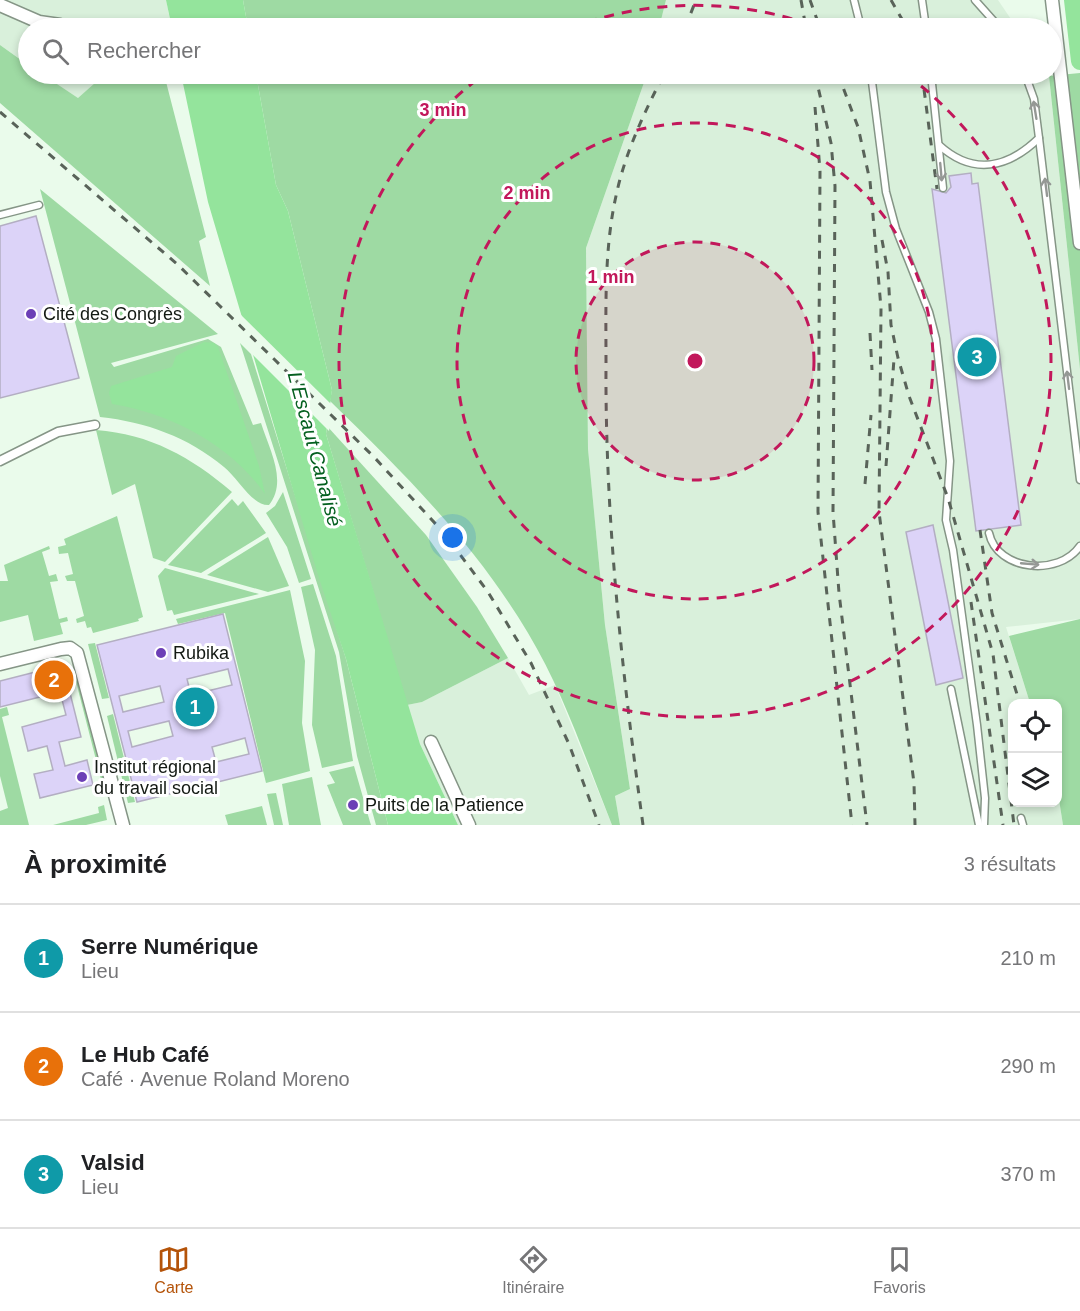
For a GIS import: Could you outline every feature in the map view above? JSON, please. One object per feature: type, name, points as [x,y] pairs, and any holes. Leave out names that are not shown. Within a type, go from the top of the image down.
[{"type":"street","points":[[1052,0],[1054,18]]},
{"type":"street","points":[[0,5],[30,18]]},
{"type":"street","points":[[1062,84],[1080,243]]},
{"type":"street","points":[[0,461],[58,432],[95,425]]},
{"type":"street","points":[[0,664],[61,648],[73,650],[81,660],[123,825]]},
{"type":"street","points":[[431,742],[469,825]]},
{"type":"lane","points":[[854,0],[858,18]]},
{"type":"lane","points":[[922,0],[925,18]]},
{"type":"lane","points":[[975,0],[991,18]]},
{"type":"lane","points":[[872,84],[886,192],[896,229],[929,312],[936,339],[950,461],[946,520],[953,550],[977,724],[986,798],[984,825]]},
{"type":"lane","points":[[932,84],[943,188]]},
{"type":"lane","points":[[1029,84],[1034,99],[1080,480]]},
{"type":"lane","points":[[939,145],[960,161],[986,165],[1018,156],[1039,138]]},
{"type":"lane","points":[[0,215],[39,205]]},
{"type":"lane","points":[[989,532],[994,546],[1001,554],[1024,564],[1045,565],[1061,562],[1080,546]]},
{"type":"lane","points":[[951,689],[979,825]]},
{"type":"shaded area","points":[[0,0],[166,0],[170,18],[18,18],[18,58],[0,45]]},
{"type":"shaded area","points":[[243,0],[666,0],[662,18],[246,18]]},
{"type":"shaded area","points":[[666,0],[998,0],[1010,18],[662,18]]},
{"type":"shaded area","points":[[0,45],[18,58],[18,84],[57,84],[78,98],[94,84],[167,84],[206,237],[199,241],[210,286],[0,103]]},
{"type":"shaded area","points":[[1080,73],[1080,369],[1050,84],[1062,84],[1062,75]]},
{"type":"shaded area","points":[[57,84],[94,84],[78,98]]},
{"type":"shaded area","points":[[258,84],[643,84],[586,248],[588,449],[605,625],[630,789],[615,796],[620,825],[612,825],[553,679],[507,600],[462,539],[385,455],[330,401],[332,390],[288,211],[276,185]]},
{"type":"shaded area","points":[[643,84],[1050,84],[1080,369],[1080,619],[1006,627],[1029,699],[1008,699],[1008,807],[1060,807],[1063,825],[620,825],[615,796],[630,789],[605,625],[588,449],[586,248]]},
{"type":"shaded area","points":[[40,189],[218,334],[111,363],[114,367],[208,339],[221,347],[253,425],[261,423],[272,454],[277,486],[269,505],[257,501],[224,467],[181,439],[150,427],[100,417]]},
{"type":"shaded area","points":[[240,343],[251,354],[346,659],[388,825],[376,825],[357,756],[339,652]]},
{"type":"shaded area","points":[[327,426],[426,535],[477,607],[508,658],[422,702],[407,705],[326,434]]},
{"type":"shaded area","points":[[96,430],[134,436],[169,449],[201,468],[232,492],[165,562],[153,558],[135,484],[112,495]]},
{"type":"shaded area","points":[[283,492],[311,579],[299,583],[287,547],[266,513],[275,506]]},
{"type":"shaded area","points":[[232,499],[238,506],[243,501],[266,533],[201,573],[168,565]]},
{"type":"shaded area","points":[[117,516],[143,617],[138,619],[139,621],[93,633],[91,627],[87,628],[85,621],[77,623],[76,619],[84,616],[75,581],[67,581],[65,576],[73,574],[68,553],[59,554],[58,547],[66,545],[64,539]]},
{"type":"shaded area","points":[[268,537],[289,586],[268,592],[207,575]]},
{"type":"shaded area","points":[[49,546],[50,549],[42,552],[49,576],[56,574],[58,581],[50,582],[59,619],[67,617],[68,621],[60,623],[63,634],[34,641],[28,615],[0,622],[0,581],[8,581],[4,565]]},
{"type":"shaded area","points":[[165,568],[259,594],[174,615],[172,610],[167,611],[158,576]]},
{"type":"shaded area","points":[[313,584],[336,656],[353,761],[322,768],[312,725],[315,650],[301,587]]},
{"type":"shaded area","points":[[290,590],[305,661],[302,723],[310,771],[266,783],[225,613],[178,624],[176,619]]},
{"type":"shaded area","points":[[1080,619],[1080,825],[1063,825],[1060,807],[1062,807],[1062,699],[1029,699],[1009,636]]},
{"type":"shaded area","points":[[95,643],[109,698],[102,699],[88,644]]},
{"type":"shaded area","points":[[508,658],[529,695],[555,685],[612,825],[458,825],[420,744],[407,705],[422,702]]},
{"type":"shaded area","points":[[78,669],[109,791],[105,795],[73,670]]},
{"type":"shaded area","points":[[7,707],[9,715],[2,717],[29,825],[0,825],[0,811],[8,808],[0,776],[0,709]]},
{"type":"shaded area","points":[[113,714],[135,802],[128,803],[107,716]]},
{"type":"shaded area","points":[[354,766],[371,825],[343,825],[327,785],[335,783],[329,772]]},
{"type":"shaded area","points":[[312,777],[321,825],[289,825],[282,784]]},
{"type":"shaded area","points":[[276,793],[283,825],[274,825],[267,794]]},
{"type":"shaded area","points":[[104,805],[107,820],[86,825],[53,825],[99,813],[98,807]]},
{"type":"shaded area","points":[[262,806],[267,825],[228,825],[225,815]]},
{"type":"water","points":[[166,0],[243,0],[246,18],[170,18]]},
{"type":"water","name":"L'Escaut Canalisé","points":[[183,84],[258,84],[276,185],[288,211],[332,390],[326,434],[420,744],[458,825],[388,825],[346,659],[318,575],[208,202]]},
{"type":"water","points":[[204,342],[214,343],[218,347],[259,466],[265,494],[235,461],[198,434],[156,415],[112,404],[109,393],[111,386],[172,367],[176,356]]},
{"type":"pier","points":[[237,311],[333,406],[329,431],[247,349]]},
{"type":"building","points":[[971,173],[972,184],[978,183],[1021,525],[976,531],[932,189],[946,193],[951,187],[949,176]]},
{"type":"building","name":"Cité des Congrès","points":[[36,216],[79,378],[0,398],[0,226]]},
{"type":"building","points":[[933,525],[963,678],[936,685],[906,532]]},
{"type":"building","points":[[223,614],[262,771],[137,802],[97,645]],"holes":[[[228,669],[232,685],[191,695],[187,679]],[[160,686],[164,702],[123,712],[119,696]],[[169,721],[173,736],[132,747],[128,731]],[[245,738],[249,754],[216,762],[212,747]]]},
{"type":"building","points":[[63,665],[81,737],[59,742],[65,766],[87,760],[93,785],[40,798],[34,774],[53,770],[47,746],[28,751],[22,727],[66,715],[60,692],[0,707],[0,681]]},
{"type":"waterway","points":[[1073,0],[1080,61]]},
{"type":"railway","points":[[689,18],[696,0]]},
{"type":"railway","points":[[801,0],[804,18]]},
{"type":"railway","points":[[810,0],[816,18]]},
{"type":"railway","points":[[891,0],[901,18]]},
{"type":"railway","points":[[643,825],[616,595],[608,479],[606,279],[612,216],[624,164],[659,84]]},
{"type":"railway","points":[[817,84],[831,143],[835,186],[833,512],[839,593],[867,825]]},
{"type":"railway","points":[[842,84],[858,127],[870,181],[881,308],[879,512],[914,783],[915,825]]},
{"type":"railway","points":[[923,84],[937,189]]},
{"type":"railway","points":[[815,107],[820,171],[818,512],[852,825]]},
{"type":"railway","points":[[0,112],[177,264],[374,457],[444,533],[488,592],[531,663],[569,744],[599,825]]},
{"type":"railway","points":[[882,240],[888,272],[891,325],[898,358],[909,396],[948,498],[993,654],[1014,825]]},
{"type":"railway","points":[[870,333],[872,370]]},
{"type":"railway","points":[[886,466],[894,359]]},
{"type":"railway","points":[[865,484],[871,415]]},
{"type":"railway","points":[[980,530],[992,613],[1018,699]]},
{"type":"railway","points":[[971,602],[1003,825]]},
{"type":"place","name":"Cité des Congrès","points":[[31,314]]},
{"type":"place","name":"Valsid","points":[[977,357]]},
{"type":"place","name":"Rubika","points":[[161,653]]},
{"type":"place","name":"Le Hub Café","points":[[54,680]]},
{"type":"place","name":"Serre Numérique","points":[[195,707]]},
{"type":"place","name":"Institut régional du travail social","points":[[82,777]]},
{"type":"place","name":"Puits de la Patience","points":[[353,805]]}]
